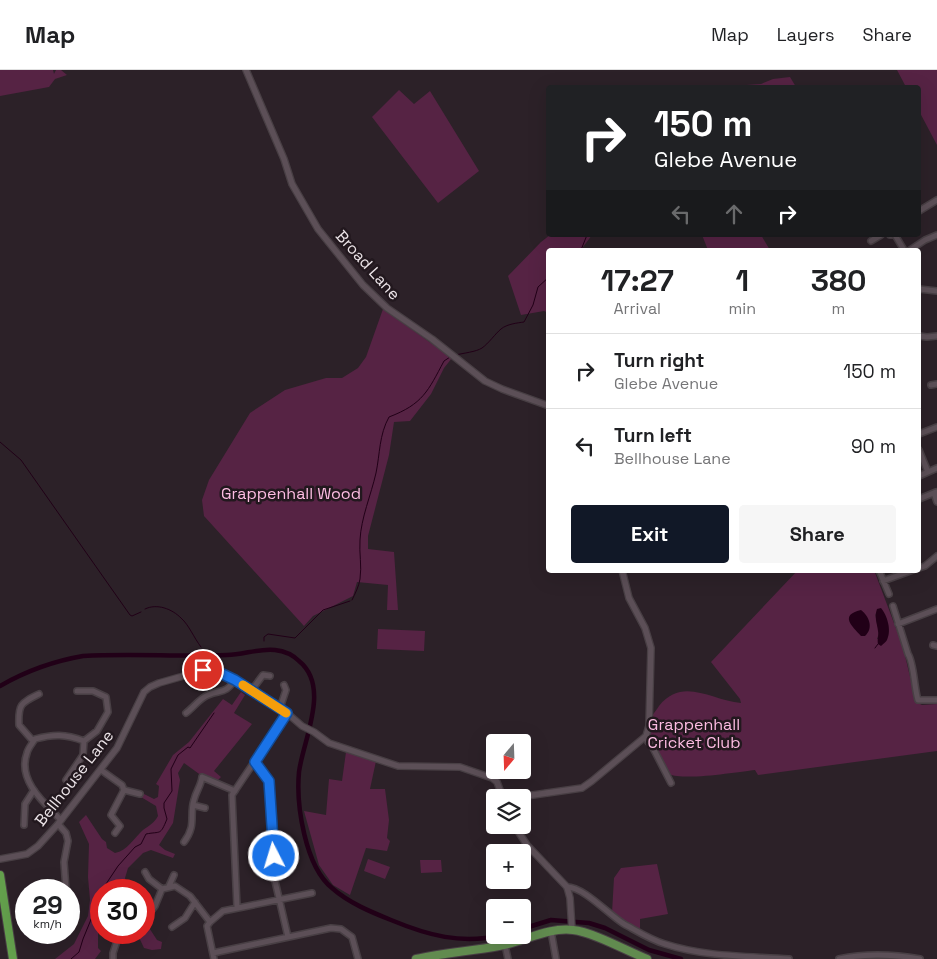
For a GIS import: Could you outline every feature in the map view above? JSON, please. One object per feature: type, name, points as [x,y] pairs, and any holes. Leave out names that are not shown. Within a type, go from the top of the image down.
[{"type":"highway","points":[[0,875],[14,959]]},
{"type":"main road","points":[[417,959],[505,945],[551,931],[572,927],[647,959]]},
{"type":"street","name":"Broad Lane","points":[[246,70],[284,159],[292,184],[318,229],[363,285],[391,311],[490,384],[546,405]]},
{"type":"street","points":[[921,210],[937,200]]},
{"type":"street","points":[[913,248],[937,235]]},
{"type":"street","points":[[871,241],[878,237]]},
{"type":"street","points":[[896,237],[903,248]]},
{"type":"street","points":[[921,289],[937,291]]},
{"type":"street","points":[[921,336],[937,336]]},
{"type":"street","points":[[921,433],[937,427]]},
{"type":"street","points":[[921,455],[928,472]]},
{"type":"street","points":[[921,475],[937,468]]},
{"type":"street","points":[[921,498],[935,493],[937,502]]},
{"type":"street","points":[[921,567],[937,556]]},
{"type":"street","points":[[531,795],[582,788],[645,738],[649,726],[651,648],[645,628],[629,598],[623,573]]},
{"type":"street","points":[[880,573],[889,594]]},
{"type":"street","points":[[883,581],[905,573]]},
{"type":"street","points":[[893,606],[911,659],[918,700],[937,700]]},
{"type":"street","points":[[898,624],[937,609]]},
{"type":"street","name":"Bellhouse Lane","points":[[0,859],[27,854],[38,846],[59,822],[101,770],[125,734],[144,692],[150,687],[203,670],[214,670],[235,680],[280,708],[329,743],[338,747],[373,757],[390,765],[460,767],[492,778],[497,782],[500,789]]},
{"type":"street","points":[[251,690],[263,675],[270,676]]},
{"type":"street","points":[[186,713],[207,695],[222,692],[229,688],[235,680]]},
{"type":"street","points":[[280,708],[286,690],[284,685]]},
{"type":"street","points":[[66,780],[83,755],[84,741],[97,731],[108,712],[106,697],[93,691],[77,691]]},
{"type":"street","points":[[34,741],[19,725],[18,710],[24,701],[39,694]]},
{"type":"street","points":[[237,907],[232,795],[287,713]]},
{"type":"street","points":[[65,879],[64,862],[68,841],[66,833],[39,798],[25,774],[26,754],[35,739],[52,734],[84,741]]},
{"type":"street","points":[[645,738],[653,748],[671,783]]},
{"type":"street","points":[[255,762],[269,781],[275,881],[288,937]]},
{"type":"street","points":[[101,770],[122,785],[124,790]]},
{"type":"street","points":[[184,842],[193,821],[193,801],[201,785],[202,777],[235,791]]},
{"type":"street","points":[[24,826],[25,804],[34,790]]},
{"type":"street","points":[[124,790],[140,794]]},
{"type":"street","points":[[115,833],[120,826],[111,815],[124,790]]},
{"type":"street","points":[[193,805],[205,808]]},
{"type":"street","points":[[519,834],[526,845],[567,887],[570,898],[572,927]]},
{"type":"street","points":[[144,872],[162,889]]},
{"type":"street","points":[[169,886],[174,875]]},
{"type":"street","points":[[155,906],[162,889],[175,886],[190,896],[210,922]]},
{"type":"street","points":[[567,887],[578,890],[622,922],[662,944],[715,954],[789,959]]},
{"type":"street","points":[[312,893],[223,911],[207,926],[214,956],[331,928],[341,929],[352,937],[358,959]]},
{"type":"street","points":[[172,927],[186,918],[195,902]]},
{"type":"street","points":[[551,931],[556,959]]},
{"type":"street","points":[[113,959],[116,944]]},
{"type":"street","points":[[505,945],[508,959]]},
{"type":"street","points":[[839,959],[865,955],[898,955],[920,959]]},
{"type":"green space","points":[[0,70],[53,70],[54,74],[56,70],[61,70],[67,75],[55,79],[49,87],[0,96]]},
{"type":"green space","points":[[897,70],[937,70],[937,145],[921,115],[921,85],[905,85]]},
{"type":"green space","points":[[790,77],[795,85],[746,85],[761,84],[773,79]]},
{"type":"green space","points":[[399,90],[414,104],[430,91],[479,171],[438,203],[372,117]]},
{"type":"green space","points":[[547,237],[590,237],[583,248],[546,248],[546,312],[521,315],[508,276]]},
{"type":"green space","points":[[703,237],[762,237],[769,248],[707,248]]},
{"type":"green space","name":"Grappenhall Wood","points":[[383,309],[452,358],[444,368],[431,394],[410,421],[394,422],[389,455],[368,536],[368,549],[394,552],[398,610],[387,610],[388,585],[357,582],[353,596],[313,616],[304,626],[204,516],[202,500],[209,480],[250,413],[285,390],[326,378],[342,378],[358,368],[366,357]]},
{"type":"green space","name":"Grappenhall Cricket Club","points":[[795,573],[875,573],[903,647],[916,702],[922,705],[937,704],[937,751],[758,775],[755,770],[686,777],[669,774],[653,743],[648,739],[652,716],[659,706],[668,697],[688,691],[741,703],[740,699],[711,662]],"holes":[[[875,613],[887,640],[877,639],[879,633]]]},
{"type":"green space","points":[[378,629],[425,631],[424,651],[377,649]]},
{"type":"green space","points":[[241,692],[245,695],[234,713],[252,724],[214,771],[221,777],[217,781],[202,776],[184,763],[178,773],[180,780],[173,823],[159,845],[175,854],[173,858],[151,850],[143,853],[128,868],[125,879],[90,879],[90,900],[88,877],[89,844],[79,822],[86,815],[106,842],[107,848],[115,853],[127,847],[158,816],[156,806],[141,797],[142,793],[154,799],[158,797],[159,786],[156,784],[173,755],[189,742],[223,699],[232,705]]},
{"type":"green space","points":[[346,752],[376,761],[370,789],[385,789],[389,820],[387,838],[390,841],[387,851],[366,848],[350,895],[333,885],[319,865],[304,811],[326,815],[329,779],[342,781]]},
{"type":"green space","points":[[368,859],[390,867],[385,879],[364,871]]},
{"type":"green space","points":[[420,860],[441,860],[442,872],[421,873]]},
{"type":"green space","points":[[657,864],[668,914],[640,919],[640,932],[612,913],[614,878],[621,868]]},
{"type":"green space","points":[[90,900],[90,944],[98,944],[98,948],[101,951],[95,959],[55,959],[74,944],[80,944],[80,932],[88,916]]},
{"type":"green space","points":[[155,937],[162,942],[161,949],[152,950],[144,948],[142,944],[155,944]]},
{"type":"shaded area","points":[[881,608],[887,619],[889,632],[887,640],[881,646],[878,644],[876,612],[877,609]]},
{"type":"shaded area","points":[[861,610],[866,615],[870,626],[865,636],[861,636],[849,621],[850,615]]},
{"type":"waterway","points":[[582,248],[586,237]]},
{"type":"waterway","points":[[456,355],[479,349],[503,327],[524,322],[533,305],[538,287],[546,280]]},
{"type":"waterway","points":[[352,600],[360,579],[362,523],[376,473],[386,424],[389,417],[410,407],[423,395],[444,361],[450,357]]},
{"type":"waterway","points":[[0,442],[21,460],[130,615],[141,612]]},
{"type":"waterway","points":[[264,641],[264,637],[268,634],[295,638],[323,610],[350,601]]},
{"type":"waterway","points":[[145,609],[159,607],[173,612],[187,624],[201,647]]},
{"type":"waterway","points":[[875,648],[878,644]]},
{"type":"waterway","points":[[0,686],[40,667],[83,656],[227,655],[269,650],[294,657],[308,672],[313,685],[313,714],[301,759],[298,786],[304,834],[315,865],[323,878],[332,888],[353,903],[404,925],[445,937],[459,939],[486,938]]},
{"type":"waterway","points":[[109,879],[135,847],[141,844],[146,834],[160,832],[163,828],[167,819],[164,803],[172,791],[171,769],[178,755],[188,747],[190,748],[214,713]]},
{"type":"waterway","points":[[531,926],[551,920],[589,923],[605,928],[649,950],[681,959]]},
{"type":"waterway","points":[[71,959],[79,952],[90,922]]},
{"type":"slow traffic","points":[[243,685],[286,713]]},
{"type":"route","points":[[203,670],[214,670],[235,680],[287,713],[255,762],[269,781],[274,856]]}]
